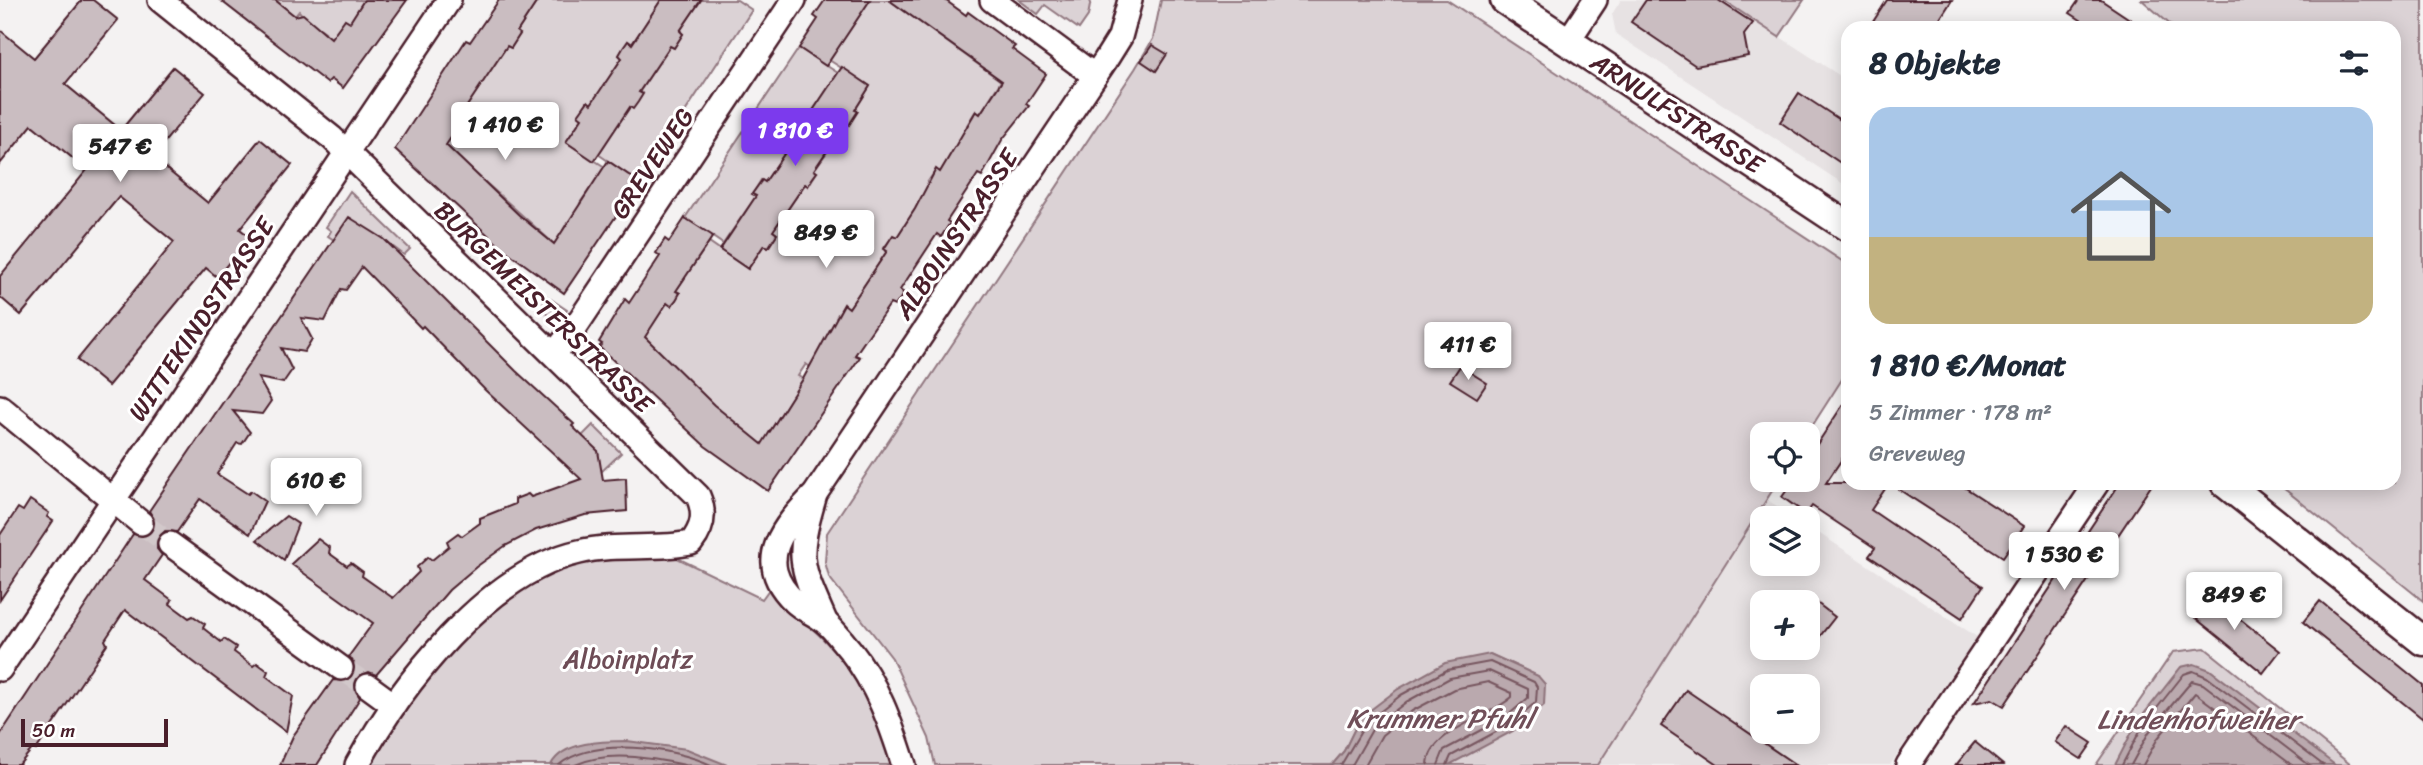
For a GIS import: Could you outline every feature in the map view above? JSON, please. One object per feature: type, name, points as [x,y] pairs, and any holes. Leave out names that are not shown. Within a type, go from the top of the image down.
[{"type":"main road","name":"ARNULFSTRASSE","points":[[1505,0],[1841,221]]},
{"type":"main road","points":[[2234,490],[2423,641]]},
{"type":"street","name":"BURGEMEISTERSTRASSE","points":[[160,0],[346,153],[698,496],[705,510],[700,532],[691,543],[633,545],[577,552],[528,573],[453,635],[394,705]]},
{"type":"street","name":"WITTEKINDSTRASSE","points":[[0,670],[449,0]]},
{"type":"street","name":"GREVEWEG","points":[[554,354],[574,329],[794,0]]},
{"type":"street","points":[[992,0],[1095,76]]},
{"type":"street","name":"ALBOINSTRASSE","points":[[904,765],[875,688],[851,652],[825,621],[802,569],[804,533],[815,494],[1120,37],[1130,0]]},
{"type":"street","points":[[1567,41],[1595,0]]},
{"type":"street","points":[[0,407],[141,523]]},
{"type":"street","points":[[1908,765],[2092,490]]},
{"type":"street","points":[[170,544],[341,668]]},
{"type":"street","points":[[357,765],[394,705],[368,687]]},
{"type":"shaded area","points":[[1621,0],[1723,0],[1841,76],[1841,182],[1616,34],[1612,14]]},
{"type":"shaded area","points":[[1766,499],[1777,506],[1762,506]]},
{"type":"shaded area","points":[[1750,524],[1750,576],[1820,576],[1820,534],[1977,637],[1890,765],[1598,765]]},
{"type":"green space","points":[[275,0],[364,0],[350,22],[345,19],[333,46],[321,37],[325,32],[321,29],[317,33],[299,11],[295,16]]},
{"type":"green space","points":[[538,0],[661,0],[632,44],[628,41],[619,55],[622,58],[592,104],[587,102],[579,115],[582,118],[566,142],[608,169],[593,192],[589,190],[580,203],[584,206],[571,225],[567,223],[563,230],[565,235],[551,247],[553,243],[446,147],[444,131],[459,126],[455,124],[507,46],[511,48],[520,34],[517,32]]},
{"type":"green space","points":[[701,0],[737,0],[752,10],[639,182],[598,154],[670,46],[674,48],[683,34],[680,31]]},
{"type":"green space","points":[[870,0],[889,0],[1001,81],[980,114],[975,112],[967,125],[970,128],[940,172],[936,170],[927,183],[930,186],[897,237],[893,236],[884,248],[887,251],[849,308],[844,305],[836,317],[839,319],[810,367],[806,364],[798,376],[803,379],[762,449],[720,416],[644,337],[667,303],[672,306],[680,293],[676,291],[709,242],[748,269],[764,245],[768,247],[777,234],[773,231],[805,184],[808,186],[817,172],[814,170],[857,111],[855,110],[870,86],[829,60]]},
{"type":"green space","points":[[1019,0],[1091,0],[1088,16],[1079,29],[1045,5],[1038,14]]},
{"type":"green space","points":[[1161,0],[1447,0],[1841,260],[1841,381],[1815,422],[1750,422],[1750,492],[1771,492],[1762,506],[1750,506],[1750,526],[1598,765],[1449,765],[1477,748],[1538,676],[1490,654],[1360,718],[1344,751],[1332,765],[935,765],[929,738],[892,658],[829,577],[825,562],[827,533],[1153,39]]},
{"type":"green space","points":[[1723,0],[1804,0],[1779,37]]},
{"type":"green space","points":[[2142,0],[2423,0],[2423,601],[2286,490],[2401,490],[2401,21],[2166,21]]},
{"type":"green space","points":[[799,48],[838,73],[806,121],[802,119],[793,132],[797,135],[765,182],[761,180],[753,193],[756,196],[723,244],[685,218]]},
{"type":"green space","points":[[350,191],[410,249],[404,255],[384,240],[334,240],[328,236],[331,231],[326,227]]},
{"type":"green space","points":[[528,284],[567,310],[557,324],[523,291]]},
{"type":"green space","points":[[593,425],[621,453],[597,476],[600,466],[598,451],[593,450],[582,436]]},
{"type":"green space","name":"Alboinplatz","points":[[669,554],[762,599],[770,588],[825,641],[848,669],[874,715],[892,765],[364,765],[441,655],[527,580],[580,559]]},
{"type":"green space","name":"Lindenhofweiher","points":[[2205,648],[2351,765],[2096,765],[2173,652]]},
{"type":"water","name":"Krummer Pfuhl","points":[[1490,654],[1538,676],[1545,684],[1544,705],[1513,731],[1449,765],[1332,765],[1344,751],[1360,718],[1398,689],[1445,663]]},
{"type":"water","name":"Lindenhofweiher","points":[[2194,664],[2210,670],[2335,765],[2115,765],[2136,724],[2181,667]]},
{"type":"water","points":[[627,741],[687,749],[727,765],[551,765],[557,757],[574,747],[596,742]]},
{"type":"building","points":[[82,0],[93,0],[118,20],[65,84],[121,130],[173,67],[205,93],[152,157],[208,203],[260,139],[292,165],[240,229],[250,237],[217,277],[206,268],[108,386],[77,360],[174,242],[119,197],[21,315],[0,297],[0,276],[87,170],[32,125],[0,164],[0,30],[34,58]]},
{"type":"building","points":[[220,0],[275,0],[295,16],[303,14],[331,38],[345,19],[350,22],[364,0],[407,0],[343,88],[331,79],[327,83]]},
{"type":"building","points":[[499,0],[538,0],[517,32],[520,34],[511,48],[507,46],[455,124],[459,126],[446,145],[519,215],[554,244],[608,161],[639,182],[564,293],[502,248],[395,149],[466,40],[470,42]]},
{"type":"building","points":[[661,0],[701,0],[680,31],[683,34],[674,48],[670,46],[639,92],[643,94],[638,102],[633,109],[630,107],[594,161],[566,142],[582,118],[578,115],[588,101],[591,104],[622,58],[619,55],[623,48],[628,41],[632,44]]},
{"type":"building","points":[[825,0],[870,0],[826,66],[799,48],[818,19],[814,16]]},
{"type":"building","points":[[889,0],[945,0],[966,15],[968,12],[1015,46],[1012,49],[1046,74],[1026,104],[1029,106],[1002,140],[982,176],[978,174],[947,221],[950,223],[941,237],[937,234],[900,290],[904,293],[895,306],[890,304],[855,355],[860,357],[768,491],[705,446],[599,347],[602,344],[599,342],[625,299],[629,303],[660,256],[656,253],[665,239],[669,242],[685,218],[713,236],[676,291],[680,293],[676,300],[671,306],[667,303],[645,337],[714,405],[762,444],[803,379],[844,304],[849,308],[887,251],[884,249],[893,235],[897,237],[915,209],[936,169],[940,172],[976,111],[980,114],[1002,81]]},
{"type":"building","points":[[1646,0],[1718,0],[1753,23],[1744,35],[1748,56],[1696,66],[1631,22]]},
{"type":"building","points":[[1887,0],[1952,0],[1938,21],[1874,21]]},
{"type":"building","points":[[2079,0],[2101,0],[2132,21],[2082,21],[2070,13]]},
{"type":"building","points":[[1152,45],[1167,54],[1156,71],[1141,61]]},
{"type":"building","points":[[842,67],[870,86],[849,125],[846,123],[814,170],[817,172],[808,186],[805,184],[773,231],[777,234],[768,248],[764,245],[748,269],[720,250],[756,196],[752,194],[762,180],[765,182],[797,135],[793,133],[802,119],[806,121]]},
{"type":"building","points":[[1799,93],[1841,120],[1841,163],[1780,122]]},
{"type":"building","points":[[349,217],[384,239],[516,371],[574,424],[572,426],[598,451],[603,480],[626,478],[627,511],[585,515],[536,530],[505,546],[476,567],[449,590],[376,675],[369,672],[357,677],[354,685],[360,698],[317,765],[280,765],[293,736],[333,680],[346,681],[353,676],[354,663],[349,656],[373,623],[291,564],[318,539],[330,548],[329,553],[347,566],[351,563],[363,572],[362,576],[393,598],[419,572],[417,567],[428,557],[432,560],[449,546],[447,541],[458,533],[462,536],[480,523],[480,518],[515,504],[515,499],[528,494],[531,497],[581,479],[485,390],[362,267],[346,290],[341,289],[325,321],[301,318],[312,339],[304,352],[281,348],[292,370],[283,383],[258,378],[271,401],[262,414],[233,411],[250,432],[242,444],[237,443],[217,474],[248,494],[251,491],[265,501],[250,534],[200,499],[177,532],[165,531],[158,536],[157,549],[162,555],[145,580],[172,600],[170,604],[189,618],[193,616],[205,624],[203,628],[221,642],[224,639],[236,647],[234,652],[253,666],[257,663],[268,671],[266,676],[293,696],[286,732],[125,610],[105,640],[107,644],[36,750],[32,749],[19,765],[0,765],[0,735],[133,534],[145,536],[152,531],[154,519],[149,511]]},
{"type":"building","points":[[1460,366],[1487,383],[1477,398],[1450,381]]},
{"type":"building","points":[[1841,408],[1841,460],[1826,483],[1841,483],[1841,490],[1884,490],[1871,510],[1983,586],[1962,618],[1869,556],[1875,548],[1820,511],[1820,506],[1795,506],[1782,497],[1786,492],[1820,492],[1820,440]]},
{"type":"building","points":[[1900,490],[1969,490],[2024,526],[2003,557]]},
{"type":"building","points":[[2115,490],[2148,490],[2004,706],[1992,699],[1974,703]]},
{"type":"building","points":[[30,500],[49,513],[47,517],[53,521],[0,600],[0,535],[18,508],[23,511]]},
{"type":"building","points":[[286,516],[298,524],[284,560],[257,540]]},
{"type":"building","points":[[2205,591],[2280,651],[2263,673],[2188,612]]},
{"type":"building","points":[[2320,601],[2423,685],[2423,719],[2303,622]]},
{"type":"building","points":[[1820,605],[1835,617],[1820,636]]},
{"type":"building","points":[[1686,690],[1750,734],[1750,744],[1765,744],[1796,765],[1718,765],[1661,726]]},
{"type":"building","points":[[2066,726],[2092,743],[2081,759],[2055,742]]},
{"type":"building","points":[[1975,742],[2003,765],[1956,765]]},
{"type":"tunnel","points":[[141,523],[170,544]]},
{"type":"tunnel","points":[[341,668],[368,686]]}]
